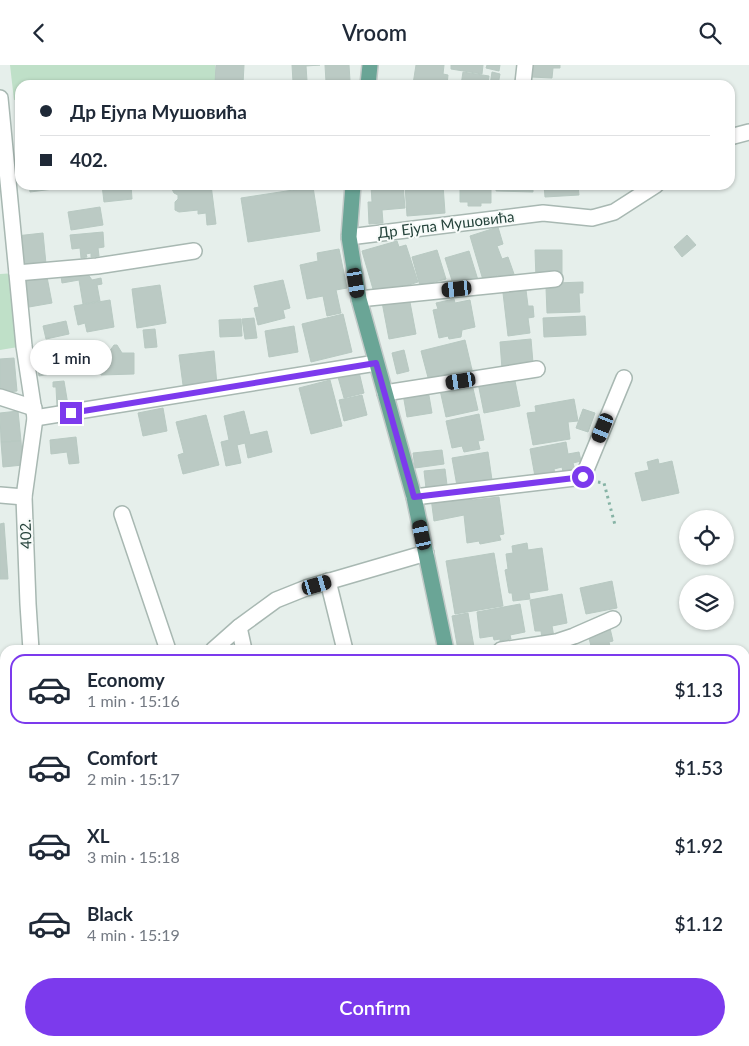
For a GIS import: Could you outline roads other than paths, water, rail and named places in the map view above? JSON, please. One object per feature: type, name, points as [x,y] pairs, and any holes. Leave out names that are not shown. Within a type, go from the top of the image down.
[{"type":"main road","points":[[368,80],[370,65]]},
{"type":"main road","points":[[354,190],[349,237],[359,299],[414,497],[445,645]]},
{"type":"street","points":[[523,80],[525,65]]},
{"type":"street","name":"402.","points":[[0,98],[24,346],[34,413],[24,497],[31,645]]},
{"type":"street","points":[[735,136],[749,132]]},
{"type":"street","name":"Др Ејупа Мушовића","points":[[349,237],[543,213],[592,218],[614,213],[648,190]]},
{"type":"street","points":[[17,273],[97,266],[194,251]]},
{"type":"street","points":[[359,299],[555,279]]},
{"type":"street","points":[[0,397],[34,413],[376,363]]},
{"type":"street","points":[[385,393],[537,369]]},
{"type":"street","points":[[414,497],[583,477],[624,378]]},
{"type":"street","points":[[0,495],[24,497]]},
{"type":"street","points":[[122,514],[166,645]]},
{"type":"street","points":[[219,645],[239,627],[276,600],[328,581],[426,553]]},
{"type":"street","points":[[328,581],[343,645]]},
{"type":"street","points":[[535,645],[556,642],[574,636],[613,619]]},
{"type":"street","points":[[239,627],[243,645]]}]
